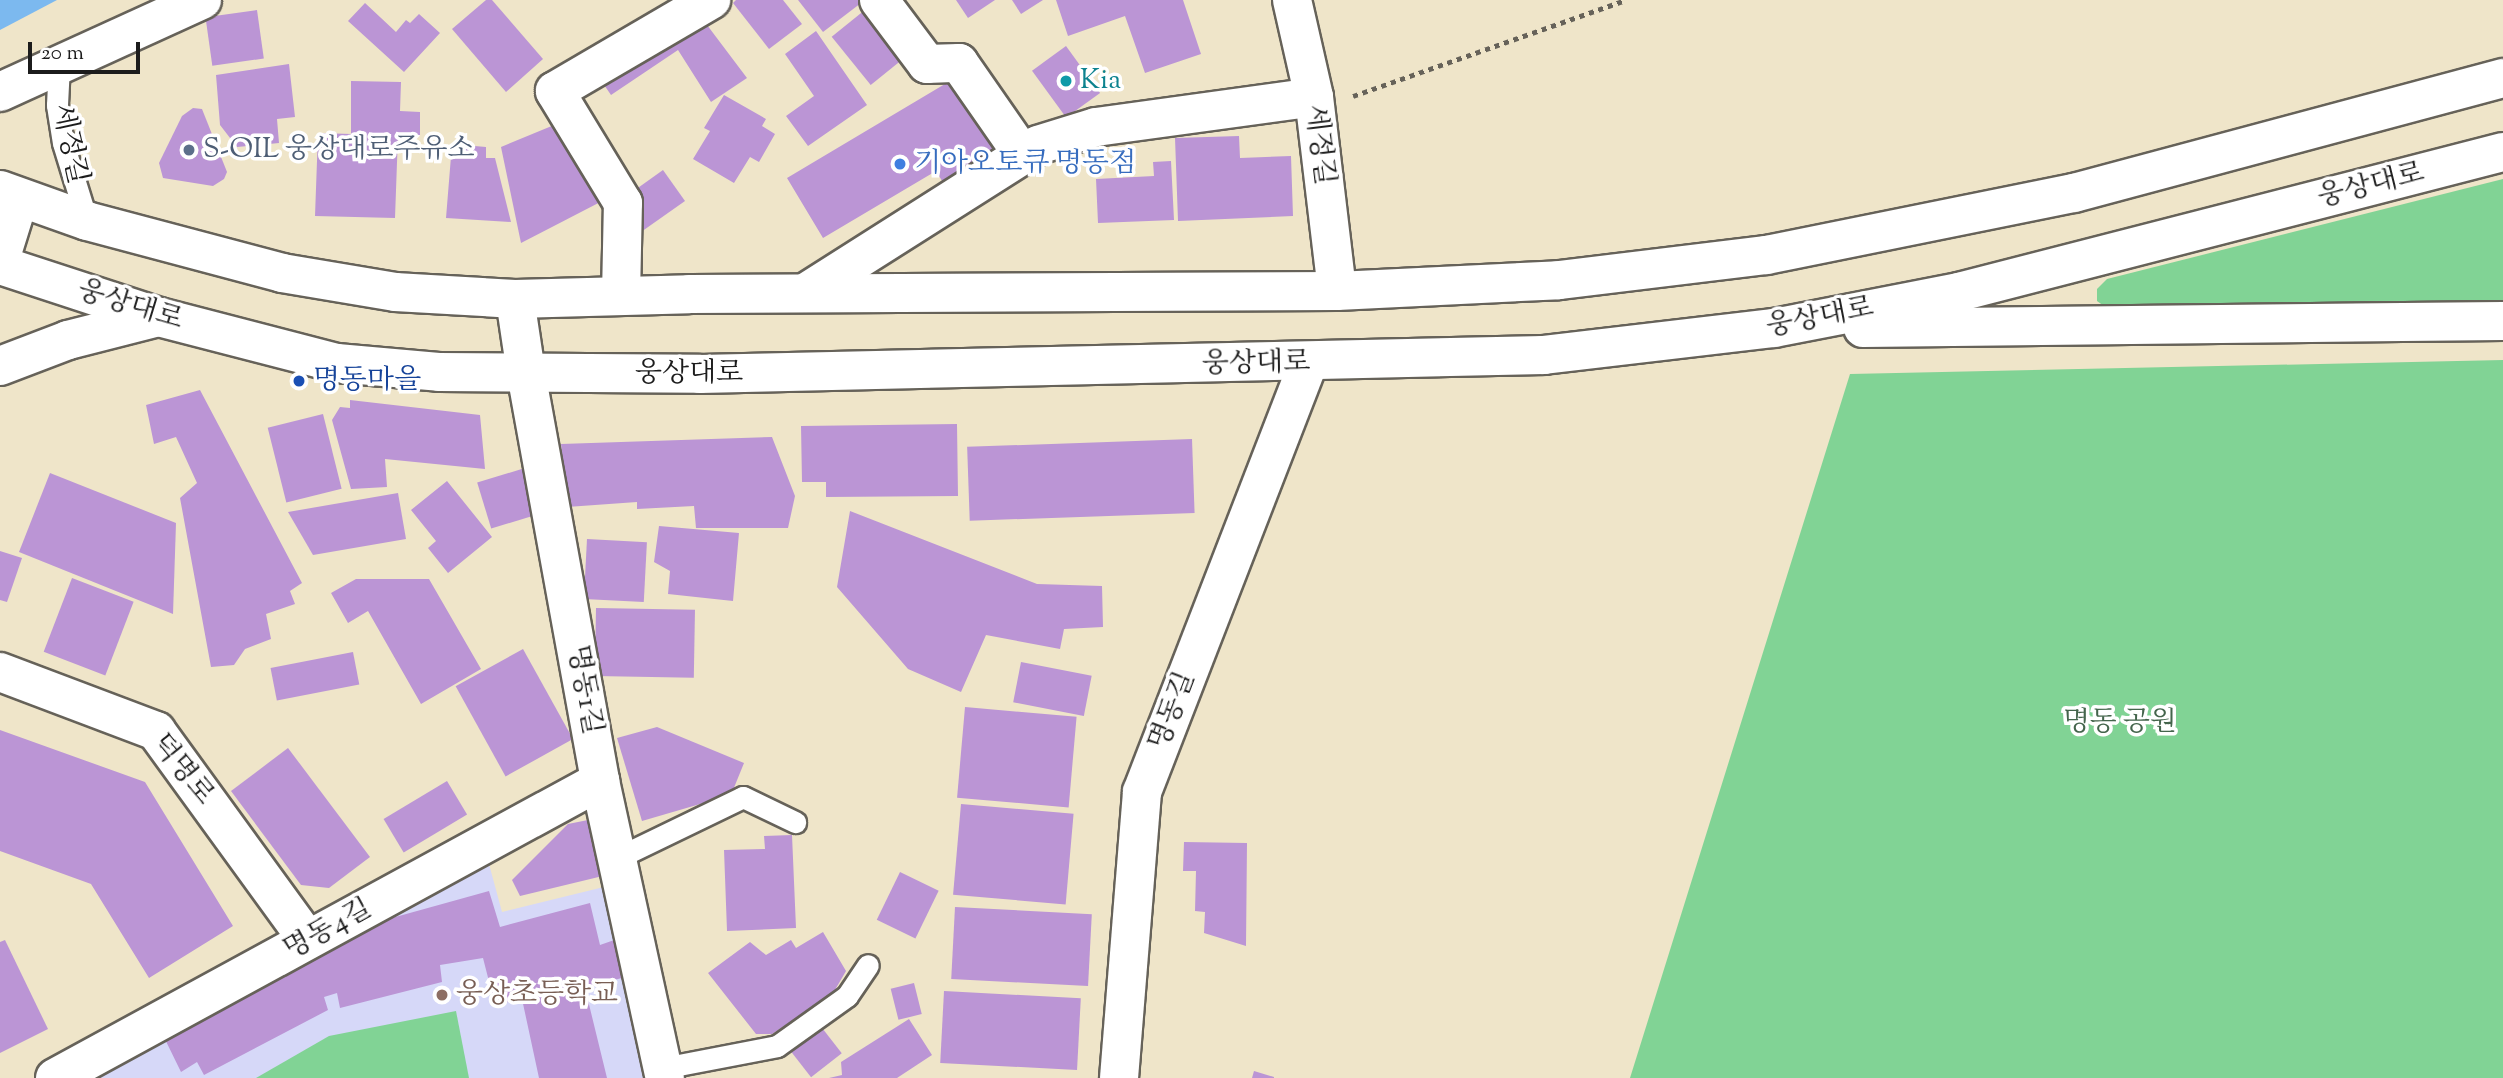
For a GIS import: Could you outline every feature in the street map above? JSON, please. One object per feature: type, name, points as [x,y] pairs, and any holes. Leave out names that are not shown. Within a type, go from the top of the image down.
[{"type":"street","name":"세정길","points":[[0,92],[202,0]]},
{"type":"street","points":[[621,296],[623,203],[555,91],[663,12],[711,0]]},
{"type":"street","points":[[879,0],[927,64],[958,63],[1023,155]]},
{"type":"street","name":"세정길","points":[[1292,0],[1315,104],[1337,291]]},
{"type":"street","points":[[0,260],[9,194],[87,221],[282,273],[395,292],[515,299],[805,293],[1337,291],[1559,281],[1766,255],[2074,193],[2503,78]]},
{"type":"street","points":[[805,293],[1038,145],[1096,127],[1315,104]]},
{"type":"street","name":"웅상대로","points":[[0,265],[159,317],[337,363],[439,372],[714,374],[1308,363],[1544,355],[1774,328],[1959,292],[2503,152]]},
{"type":"street","name":"명동1길","points":[[515,299],[600,781],[664,1073]]},
{"type":"street","points":[[0,366],[68,340],[159,317]]},
{"type":"street","points":[[1774,328],[2126,327],[2503,321]]},
{"type":"street","name":"명동길","points":[[1119,1078],[1142,792],[1308,363]]},
{"type":"street","name":"덕명로","points":[[0,673],[156,731],[308,940]]},
{"type":"street","name":"명동4길","points":[[55,1078],[600,781]]},
{"type":"lane","name":"세정길","points":[[59,65],[57,105],[63,143],[87,221]]},
{"type":"lane","points":[[617,858],[743,797],[795,822]]},
{"type":"lane","points":[[664,1073],[777,1046],[847,996],[868,965]]},
{"type":"path","points":[[1315,104],[1625,0]]},
{"type":"shaded area","name":"웅상초등학교","points":[[489,864],[502,912],[612,885],[654,1078],[96,1078]]},
{"type":"green space","points":[[2503,179],[2503,303],[2111,311],[2097,301],[2097,289],[2107,279]]},
{"type":"green space","name":"명동 공원","points":[[2503,360],[2503,1078],[1630,1078],[1850,374]]},
{"type":"green space","points":[[456,1011],[469,1078],[256,1078],[329,1036]]},
{"type":"water","points":[[0,0],[57,0],[0,30]]},
{"type":"building","points":[[486,0],[492,0],[543,59],[506,92],[452,29]]},
{"type":"building","points":[[736,0],[783,0],[802,24],[769,49],[733,3]]},
{"type":"building","points":[[798,0],[865,0],[823,32]]},
{"type":"building","points":[[956,0],[995,0],[968,18]]},
{"type":"building","points":[[1012,0],[1043,0],[1021,14]]},
{"type":"building","points":[[1056,0],[1183,0],[1201,54],[1145,73],[1125,16],[1068,36]]},
{"type":"building","points":[[876,1],[915,49],[871,85],[832,37]]},
{"type":"building","points":[[365,3],[396,32],[406,20],[410,23],[419,14],[440,33],[404,72],[348,21]]},
{"type":"building","points":[[257,10],[264,59],[212,66],[206,17]]},
{"type":"building","points":[[698,13],[747,78],[711,102],[678,50],[611,95],[598,76]]},
{"type":"building","points":[[816,31],[867,105],[808,146],[786,116],[814,96],[785,54]]},
{"type":"building","name":"Kia","points":[[1066,46],[1100,93],[1066,118],[1032,71]]},
{"type":"building","points":[[289,64],[295,117],[277,119],[279,143],[237,147],[220,125],[216,75]]},
{"type":"building","name":"기아오토큐 명동점","points":[[955,78],[1001,156],[947,189],[936,171],[823,238],[787,178]]},
{"type":"building","points":[[351,81],[401,82],[400,111],[420,112],[420,135],[398,135],[395,218],[315,216],[318,133],[351,134]]},
{"type":"building","points":[[724,95],[766,119],[762,126],[775,134],[759,162],[750,157],[734,183],[693,159],[710,131],[704,128]]},
{"type":"building","points":[[193,108],[202,109],[227,172],[224,179],[213,186],[163,178],[159,163],[182,116]]},
{"type":"building","points":[[559,123],[612,196],[521,243],[501,147]]},
{"type":"building","points":[[1239,136],[1240,158],[1291,156],[1293,216],[1178,221],[1175,138]]},
{"type":"building","points":[[452,144],[486,147],[486,158],[495,158],[511,222],[446,218]]},
{"type":"building","points":[[1171,161],[1174,220],[1098,223],[1096,179],[1154,176],[1153,162]]},
{"type":"building","points":[[663,170],[685,201],[641,232],[628,195]]},
{"type":"building","points":[[200,390],[302,583],[290,591],[295,604],[266,614],[271,639],[245,649],[234,665],[211,667],[180,498],[197,483],[176,437],[154,444],[146,405]]},
{"type":"building","points":[[350,400],[480,415],[485,469],[385,459],[387,487],[351,489],[332,420],[340,407],[350,408]]},
{"type":"building","points":[[323,414],[342,489],[286,503],[268,428]]},
{"type":"building","points":[[957,424],[958,496],[826,497],[826,482],[802,482],[801,426]]},
{"type":"building","points":[[772,437],[795,496],[788,528],[696,528],[694,506],[637,509],[637,502],[567,507],[561,444]]},
{"type":"building","points":[[1192,439],[1195,513],[970,521],[967,447]]},
{"type":"building","points":[[525,468],[539,514],[491,529],[477,483]]},
{"type":"building","points":[[50,473],[176,523],[173,614],[19,552]]},
{"type":"building","points":[[447,481],[492,537],[448,573],[428,548],[436,541],[411,510]]},
{"type":"building","points":[[398,493],[406,539],[313,555],[288,512]]},
{"type":"building","points":[[850,511],[1037,584],[1102,586],[1103,627],[1064,629],[1060,649],[986,635],[961,692],[908,669],[837,587]]},
{"type":"building","points":[[659,526],[739,533],[733,601],[668,594],[670,571],[654,562]]},
{"type":"building","points":[[587,539],[647,542],[644,602],[584,599]]},
{"type":"building","points":[[0,551],[22,558],[7,602],[0,600]]},
{"type":"building","points":[[72,578],[134,602],[105,675],[44,652]]},
{"type":"building","points":[[356,579],[429,579],[481,669],[421,704],[368,611],[348,623],[331,593]]},
{"type":"building","points":[[596,608],[695,610],[694,678],[595,676]]},
{"type":"building","points":[[523,649],[573,739],[506,776],[456,686]]},
{"type":"building","points":[[353,652],[359,684],[277,700],[271,668]]},
{"type":"building","points":[[1021,662],[1092,676],[1084,716],[1013,702]]},
{"type":"building","points":[[965,707],[1077,717],[1069,807],[957,798]]},
{"type":"building","points":[[657,727],[744,763],[731,795],[642,821],[617,738]]},
{"type":"building","points":[[0,730],[145,782],[233,926],[149,978],[91,884],[0,851]]},
{"type":"building","points":[[288,748],[370,857],[329,888],[301,885],[231,791]]},
{"type":"building","points":[[447,781],[467,814],[404,853],[384,819]]},
{"type":"building","points":[[961,804],[1074,814],[1066,905],[953,895]]},
{"type":"building","points":[[598,818],[611,874],[520,896],[512,880],[568,824]]},
{"type":"building","points":[[792,835],[796,928],[727,931],[724,850],[765,849],[764,836]]},
{"type":"building","points":[[1184,842],[1247,843],[1246,946],[1204,933],[1205,912],[1195,911],[1196,871],[1183,871]]},
{"type":"building","points":[[900,872],[939,891],[915,938],[877,920]]},
{"type":"building","points":[[489,891],[500,927],[590,903],[600,945],[620,938],[629,976],[585,988],[607,1078],[539,1078],[522,999],[495,1005],[483,958],[440,965],[442,982],[340,1008],[337,993],[324,997],[328,1010],[204,1075],[197,1062],[181,1072],[159,1027],[381,921]]},
{"type":"building","points":[[955,907],[1092,914],[1088,986],[951,979]]},
{"type":"building","points":[[823,932],[846,971],[832,995],[772,1034],[756,1034],[708,973],[750,942],[766,955],[791,940],[796,948]]},
{"type":"building","points":[[5,940],[48,1029],[0,1053],[0,942]]},
{"type":"building","points":[[914,983],[922,1014],[898,1020],[891,989]]},
{"type":"building","points":[[944,991],[1081,998],[1077,1070],[940,1063]]},
{"type":"building","points":[[909,1019],[932,1055],[897,1078],[829,1078],[842,1075],[841,1062]]},
{"type":"building","points":[[819,1024],[842,1053],[811,1077],[788,1048]]},
{"type":"building","points":[[1254,1071],[1274,1077],[1274,1078],[1252,1078]]},
{"type":"place","name":"Kia","points":[[1066,81]]},
{"type":"place","name":"S-OIL 웅상대로주유소","points":[[189,150]]},
{"type":"place","name":"기아오토큐 명동점","points":[[900,164]]},
{"type":"place","name":"명동마을","points":[[299,381]]},
{"type":"place","name":"웅상초등학교","points":[[442,995]]}]
